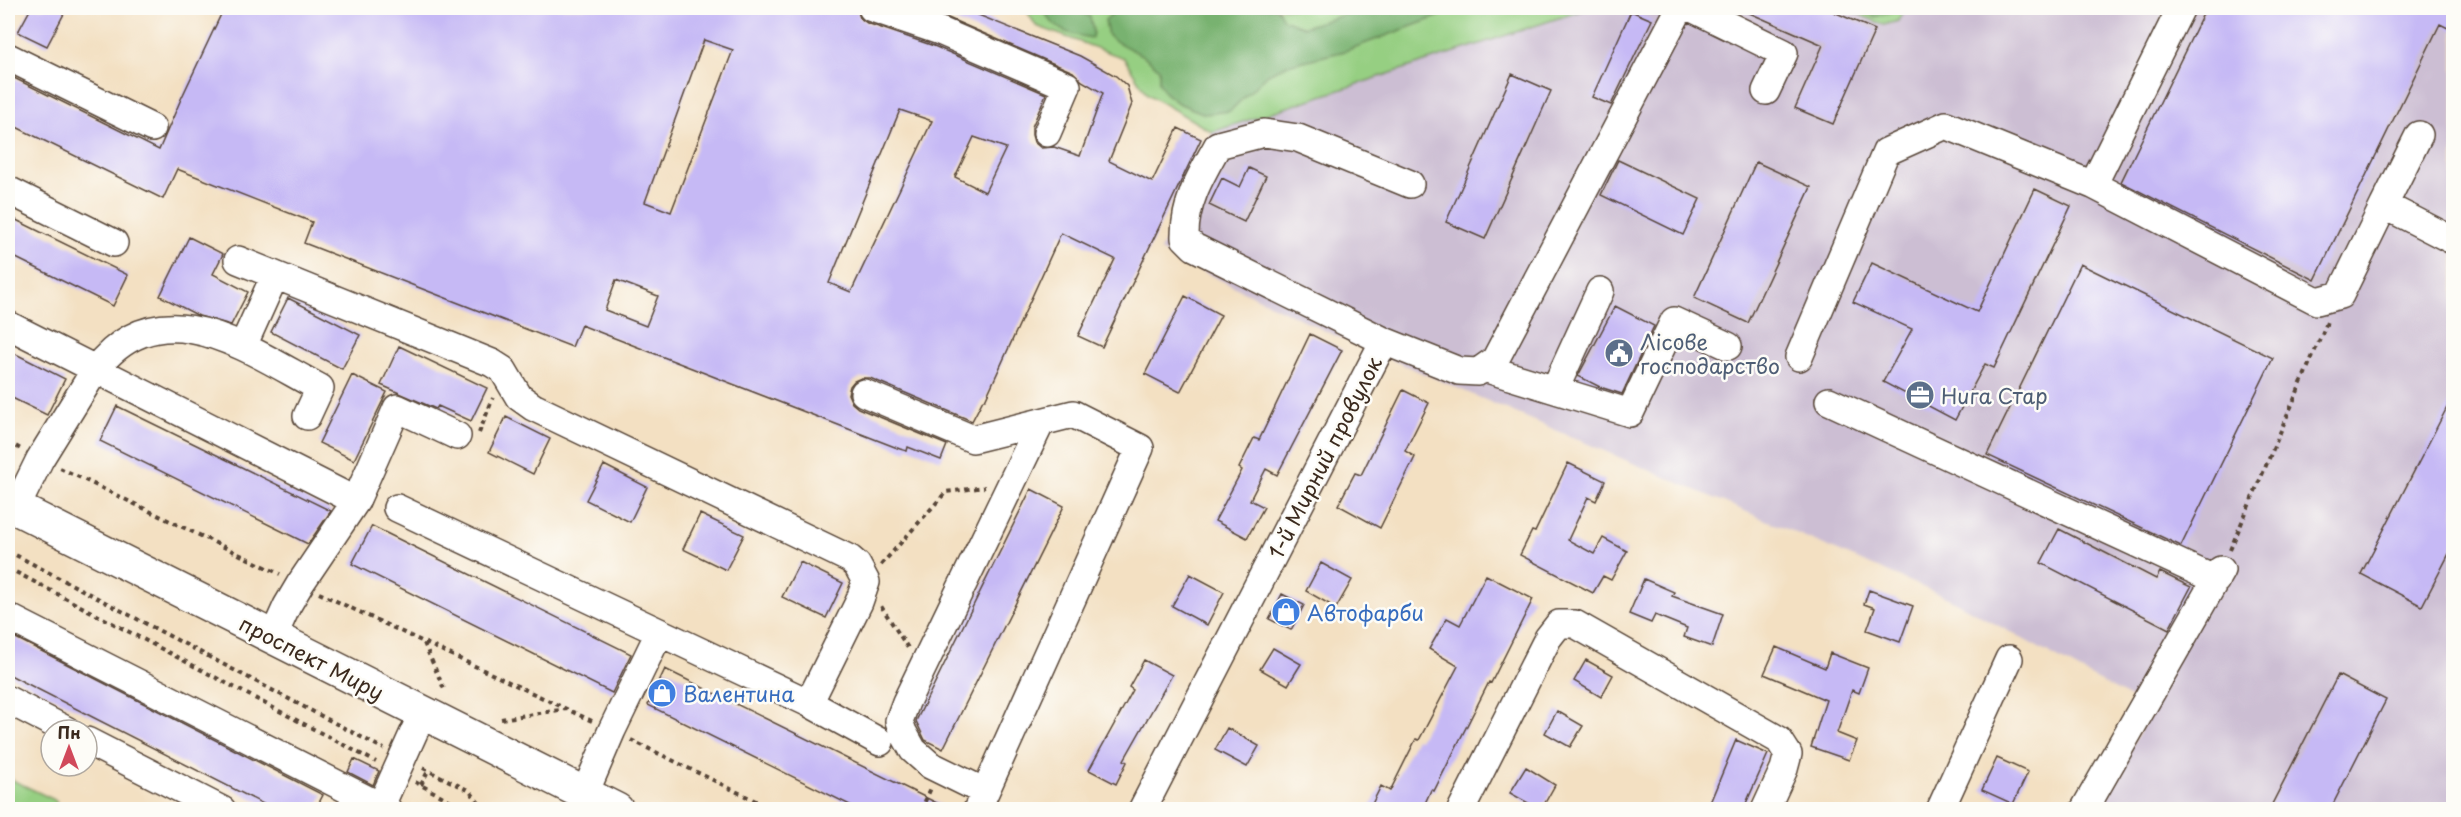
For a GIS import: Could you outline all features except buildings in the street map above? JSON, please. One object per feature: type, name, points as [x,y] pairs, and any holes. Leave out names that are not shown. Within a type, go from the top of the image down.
[{"type":"main road","name":"проспект Миру","points":[[12,506],[273,637],[433,700],[585,793],[617,810]]},
{"type":"street","points":[[872,8],[940,31],[1066,86],[1047,133]]},
{"type":"street","points":[[1484,368],[1495,360],[1680,8]]},
{"type":"street","points":[[1692,8],[1784,53],[1766,91]]},
{"type":"street","points":[[2093,185],[2181,8]]},
{"type":"street","points":[[8,57],[152,128]]},
{"type":"street","points":[[1799,357],[1886,152],[1946,125],[2093,185],[2317,302],[2340,295],[2419,135]]},
{"type":"street","points":[[1384,341],[1194,248],[1185,238],[1184,223],[1188,202],[1218,145],[1264,133],[1298,138],[1410,184]]},
{"type":"street","points":[[8,190],[114,243]]},
{"type":"street","points":[[2384,205],[2454,241]]},
{"type":"street","points":[[238,260],[492,363],[503,370],[519,397],[533,407],[849,559],[857,565],[866,582],[859,602],[809,703]]},
{"type":"street","points":[[243,346],[275,275]]},
{"type":"street","points":[[1555,390],[1600,291]]},
{"type":"street","name":"1-й Мирний провулок","points":[[1142,810],[1384,341],[1459,370],[1478,372],[1484,368],[1630,413],[1674,321],[1728,346]]},
{"type":"street","points":[[8,325],[356,501]]},
{"type":"street","points":[[12,506],[95,370],[103,359],[137,334],[166,327],[202,331],[243,346],[320,388],[307,416]]},
{"type":"street","points":[[864,393],[973,439],[1041,422],[1073,414],[1140,448],[981,801],[913,750],[899,721],[1041,422]]},
{"type":"street","points":[[1829,401],[2218,575],[2084,810]]},
{"type":"street","points":[[273,637],[300,584],[356,501],[397,408],[457,436]]},
{"type":"street","points":[[397,508],[809,703],[880,742]]},
{"type":"street","points":[[8,617],[383,808],[399,765],[433,700]]},
{"type":"street","points":[[1461,810],[1548,638],[1559,624],[1575,624],[1779,740],[1788,754],[1784,769],[1765,810]]},
{"type":"street","points":[[585,793],[612,730],[659,633]]},
{"type":"street","points":[[1946,807],[2009,659]]},
{"type":"street","points":[[8,700],[43,718]]},
{"type":"street","points":[[99,747],[222,810]]},
{"type":"path","points":[[2218,575],[2340,295]]},
{"type":"path","points":[[457,436],[471,439],[480,433],[503,370]]},
{"type":"path","points":[[8,442],[300,584],[612,730],[774,810]]},
{"type":"path","points":[[922,669],[866,582],[946,492],[1011,484]]},
{"type":"path","points":[[8,550],[399,765],[421,785],[468,810]]},
{"type":"path","points":[[8,568],[399,765],[428,771],[470,791],[481,806],[488,810]]},
{"type":"path","points":[[423,641],[433,700]]},
{"type":"path","points":[[501,719],[566,709]]},
{"type":"path","points":[[421,785],[428,771]]},
{"type":"shaded area","points":[[1589,8],[1844,8],[1884,25],[1898,21],[1905,8],[2453,8],[2453,809],[2095,809],[2152,710],[1950,599],[1336,336],[1160,251],[1212,132]]},
{"type":"green space","points":[[1025,8],[1589,8],[1212,132],[1147,94],[1124,58],[1036,26]]},
{"type":"green space","points":[[1042,8],[1075,8],[1090,17],[1092,38],[1075,35],[1057,27]]},
{"type":"green space","points":[[1119,8],[1277,8],[1283,19],[1304,27],[1366,8],[1461,8],[1345,51],[1287,65],[1268,74],[1230,111],[1205,114],[1178,103],[1165,93],[1159,82],[1159,69],[1147,58],[1108,36],[1105,20]]},
{"type":"green space","points":[[1844,8],[1905,8],[1898,21],[1884,25]]},
{"type":"green space","points":[[1854,8],[1894,8],[1892,12],[1875,17]]},
{"type":"green space","points":[[8,778],[57,801],[53,809],[8,809]]},
{"type":"place","name":"Лісове господарство","points":[[1619,353]]},
{"type":"place","name":"Нига Стар","points":[[1920,395]]},
{"type":"place","name":"Автофарби","points":[[1286,612]]},
{"type":"place","name":"Валентина","points":[[662,693]]}]
